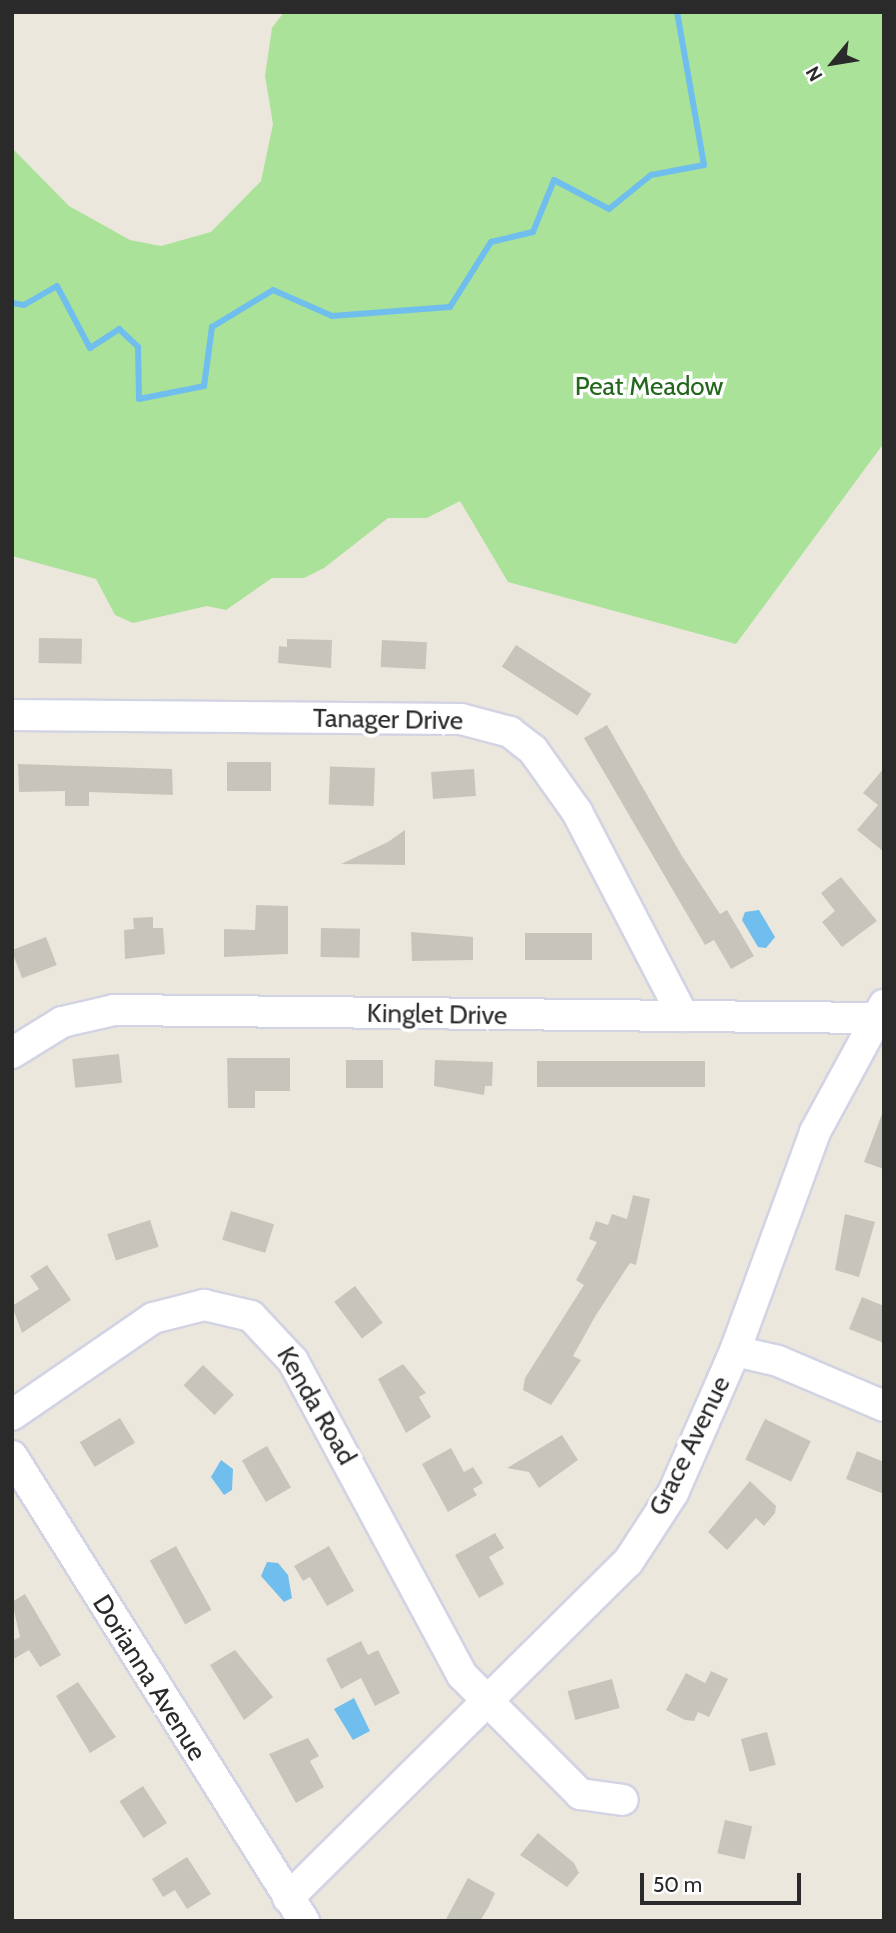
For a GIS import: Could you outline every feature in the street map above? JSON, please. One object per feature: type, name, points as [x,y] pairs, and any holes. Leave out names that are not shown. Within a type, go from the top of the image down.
[{"type":"street","name":"Tanager Drive","points":[[12,715],[461,719],[510,732],[533,750],[577,812],[683,1016]]},
{"type":"street","name":"Kinglet Drive","points":[[12,1053],[62,1022],[114,1010],[683,1016],[878,1011]]},
{"type":"street","name":"Grace Avenue","points":[[296,1909],[484,1704],[628,1562],[673,1493],[735,1351],[816,1132],[878,1011]]},
{"type":"street","name":"Kenda Road","points":[[12,1415],[153,1318],[204,1305],[251,1316],[293,1361],[461,1675],[484,1704],[580,1794],[623,1800]]},
{"type":"street","points":[[735,1351],[778,1361],[884,1406]]},
{"type":"street","name":"Dorianna Avenue","points":[[12,1456],[296,1909]]},
{"type":"green space","name":"Peat Meadow","points":[[284,12],[884,12],[884,443],[736,644],[508,582],[460,501],[427,518],[388,518],[324,568],[304,578],[272,578],[226,610],[207,606],[133,623],[115,615],[96,579],[12,556],[12,148],[69,206],[130,240],[161,246],[211,232],[261,181],[273,124],[265,76],[272,28]]},
{"type":"water","points":[[759,910],[775,937],[766,948],[758,947],[742,920],[745,912]]},
{"type":"water","points":[[221,1460],[233,1469],[232,1490],[224,1495],[211,1477]]},
{"type":"water","points":[[267,1562],[278,1563],[288,1575],[292,1598],[284,1602],[261,1576]]},
{"type":"water","points":[[354,1698],[370,1731],[353,1740],[334,1709]]},
{"type":"building","points":[[39,638],[82,639],[82,664],[39,663]]},
{"type":"building","points":[[287,639],[332,640],[331,668],[278,663],[279,646],[287,647]]},
{"type":"building","points":[[382,640],[427,642],[426,669],[381,667]]},
{"type":"building","points":[[516,645],[591,694],[577,716],[502,667]]},
{"type":"building","points":[[607,725],[682,856],[720,914],[727,910],[754,956],[731,969],[714,940],[705,945],[584,738]]},
{"type":"building","points":[[227,762],[271,762],[271,791],[227,791]]},
{"type":"building","points":[[18,764],[172,769],[173,795],[89,792],[89,806],[65,806],[65,791],[19,792]]},
{"type":"building","points":[[330,766],[375,768],[374,806],[329,804]]},
{"type":"building","points":[[884,768],[884,852],[857,830],[878,805],[863,793]]},
{"type":"building","points":[[474,769],[476,796],[433,799],[431,772]]},
{"type":"building","points":[[405,830],[405,865],[341,864],[388,842]]},
{"type":"building","points":[[841,877],[877,921],[842,947],[822,922],[835,911],[821,893]]},
{"type":"building","points":[[256,905],[288,906],[288,954],[224,957],[224,929],[255,930]]},
{"type":"building","points":[[153,917],[153,928],[163,928],[165,954],[125,959],[124,930],[134,929],[133,918]]},
{"type":"building","points":[[321,928],[360,929],[359,958],[320,957]]},
{"type":"building","points":[[411,932],[473,937],[473,960],[412,961]]},
{"type":"building","points":[[525,933],[592,933],[592,960],[525,960]]},
{"type":"building","points":[[46,937],[57,965],[22,978],[12,950]]},
{"type":"building","points":[[119,1054],[122,1083],[75,1088],[72,1059]]},
{"type":"building","points":[[227,1058],[290,1058],[290,1091],[255,1091],[255,1108],[228,1108]]},
{"type":"building","points":[[346,1060],[383,1060],[383,1088],[346,1088]]},
{"type":"building","points":[[435,1060],[493,1062],[492,1086],[485,1086],[484,1095],[434,1086]]},
{"type":"building","points":[[537,1061],[705,1061],[705,1087],[537,1087]]},
{"type":"building","points":[[884,1114],[884,1169],[864,1162]]},
{"type":"building","points":[[633,1195],[650,1199],[636,1265],[630,1263],[596,1315],[573,1356],[581,1360],[551,1405],[523,1390],[525,1378],[584,1285],[576,1280],[597,1242],[589,1239],[596,1221],[608,1225],[612,1214],[627,1219]]},
{"type":"building","points":[[231,1211],[274,1224],[265,1253],[222,1240]]},
{"type":"building","points":[[845,1214],[875,1222],[859,1277],[835,1270]]},
{"type":"building","points":[[150,1220],[159,1247],[116,1261],[107,1234]]},
{"type":"building","points":[[47,1265],[71,1300],[22,1333],[12,1306],[39,1289],[30,1276]]},
{"type":"building","points":[[355,1286],[383,1323],[362,1338],[334,1302]]},
{"type":"building","points":[[862,1297],[884,1306],[884,1343],[849,1329]]},
{"type":"building","points":[[403,1364],[426,1393],[419,1397],[431,1417],[406,1433],[378,1379]]},
{"type":"building","points":[[203,1365],[234,1395],[214,1415],[184,1385]]},
{"type":"building","points":[[120,1418],[135,1443],[95,1467],[80,1442]]},
{"type":"building","points":[[765,1419],[811,1441],[791,1482],[745,1459]]},
{"type":"building","points":[[562,1435],[578,1460],[539,1488],[529,1472],[507,1468]]},
{"type":"building","points":[[267,1446],[291,1488],[266,1502],[242,1460]]},
{"type":"building","points":[[451,1448],[464,1472],[473,1467],[483,1483],[473,1489],[477,1495],[448,1512],[422,1464]]},
{"type":"building","points":[[857,1451],[884,1462],[884,1494],[846,1479]]},
{"type":"building","points":[[750,1481],[776,1506],[775,1513],[764,1526],[756,1518],[727,1550],[708,1532]]},
{"type":"building","points":[[495,1533],[504,1548],[489,1557],[504,1584],[479,1598],[455,1555]]},
{"type":"building","points":[[176,1546],[211,1610],[185,1624],[150,1561]]},
{"type":"building","points":[[329,1546],[354,1591],[327,1606],[310,1577],[303,1581],[294,1566]]},
{"type":"building","points":[[25,1594],[61,1655],[40,1667],[29,1650],[12,1660],[12,1641],[20,1637],[12,1602]]},
{"type":"building","points":[[361,1641],[368,1655],[378,1650],[400,1693],[375,1706],[361,1678],[341,1689],[326,1659]]},
{"type":"building","points":[[235,1650],[273,1697],[244,1720],[210,1665]]},
{"type":"building","points":[[711,1671],[728,1679],[709,1717],[698,1712],[694,1721],[685,1720],[666,1710],[686,1673],[705,1683]]},
{"type":"building","points":[[612,1679],[620,1708],[575,1720],[568,1691]]},
{"type":"building","points":[[78,1682],[116,1737],[90,1753],[56,1696]]},
{"type":"building","points":[[767,1732],[776,1765],[750,1772],[741,1739]]},
{"type":"building","points":[[308,1738],[319,1756],[310,1761],[324,1787],[296,1803],[269,1754]]},
{"type":"building","points":[[143,1786],[167,1823],[143,1838],[120,1801]]},
{"type":"building","points":[[725,1820],[752,1826],[745,1859],[717,1853]]},
{"type":"building","points":[[538,1833],[574,1863],[579,1873],[567,1887],[520,1855]]},
{"type":"building","points":[[187,1857],[211,1894],[187,1909],[175,1890],[163,1897],[152,1879]]},
{"type":"building","points":[[468,1878],[495,1893],[488,1908],[480,1921],[445,1921]]},
{"type":"waterway","points":[[12,303],[24,305],[57,286],[90,348],[119,329],[138,347],[139,399],[204,386],[212,327],[273,290],[332,316],[450,307],[491,242],[533,232],[554,180],[609,209],[651,175],[704,165],[677,12]]}]
